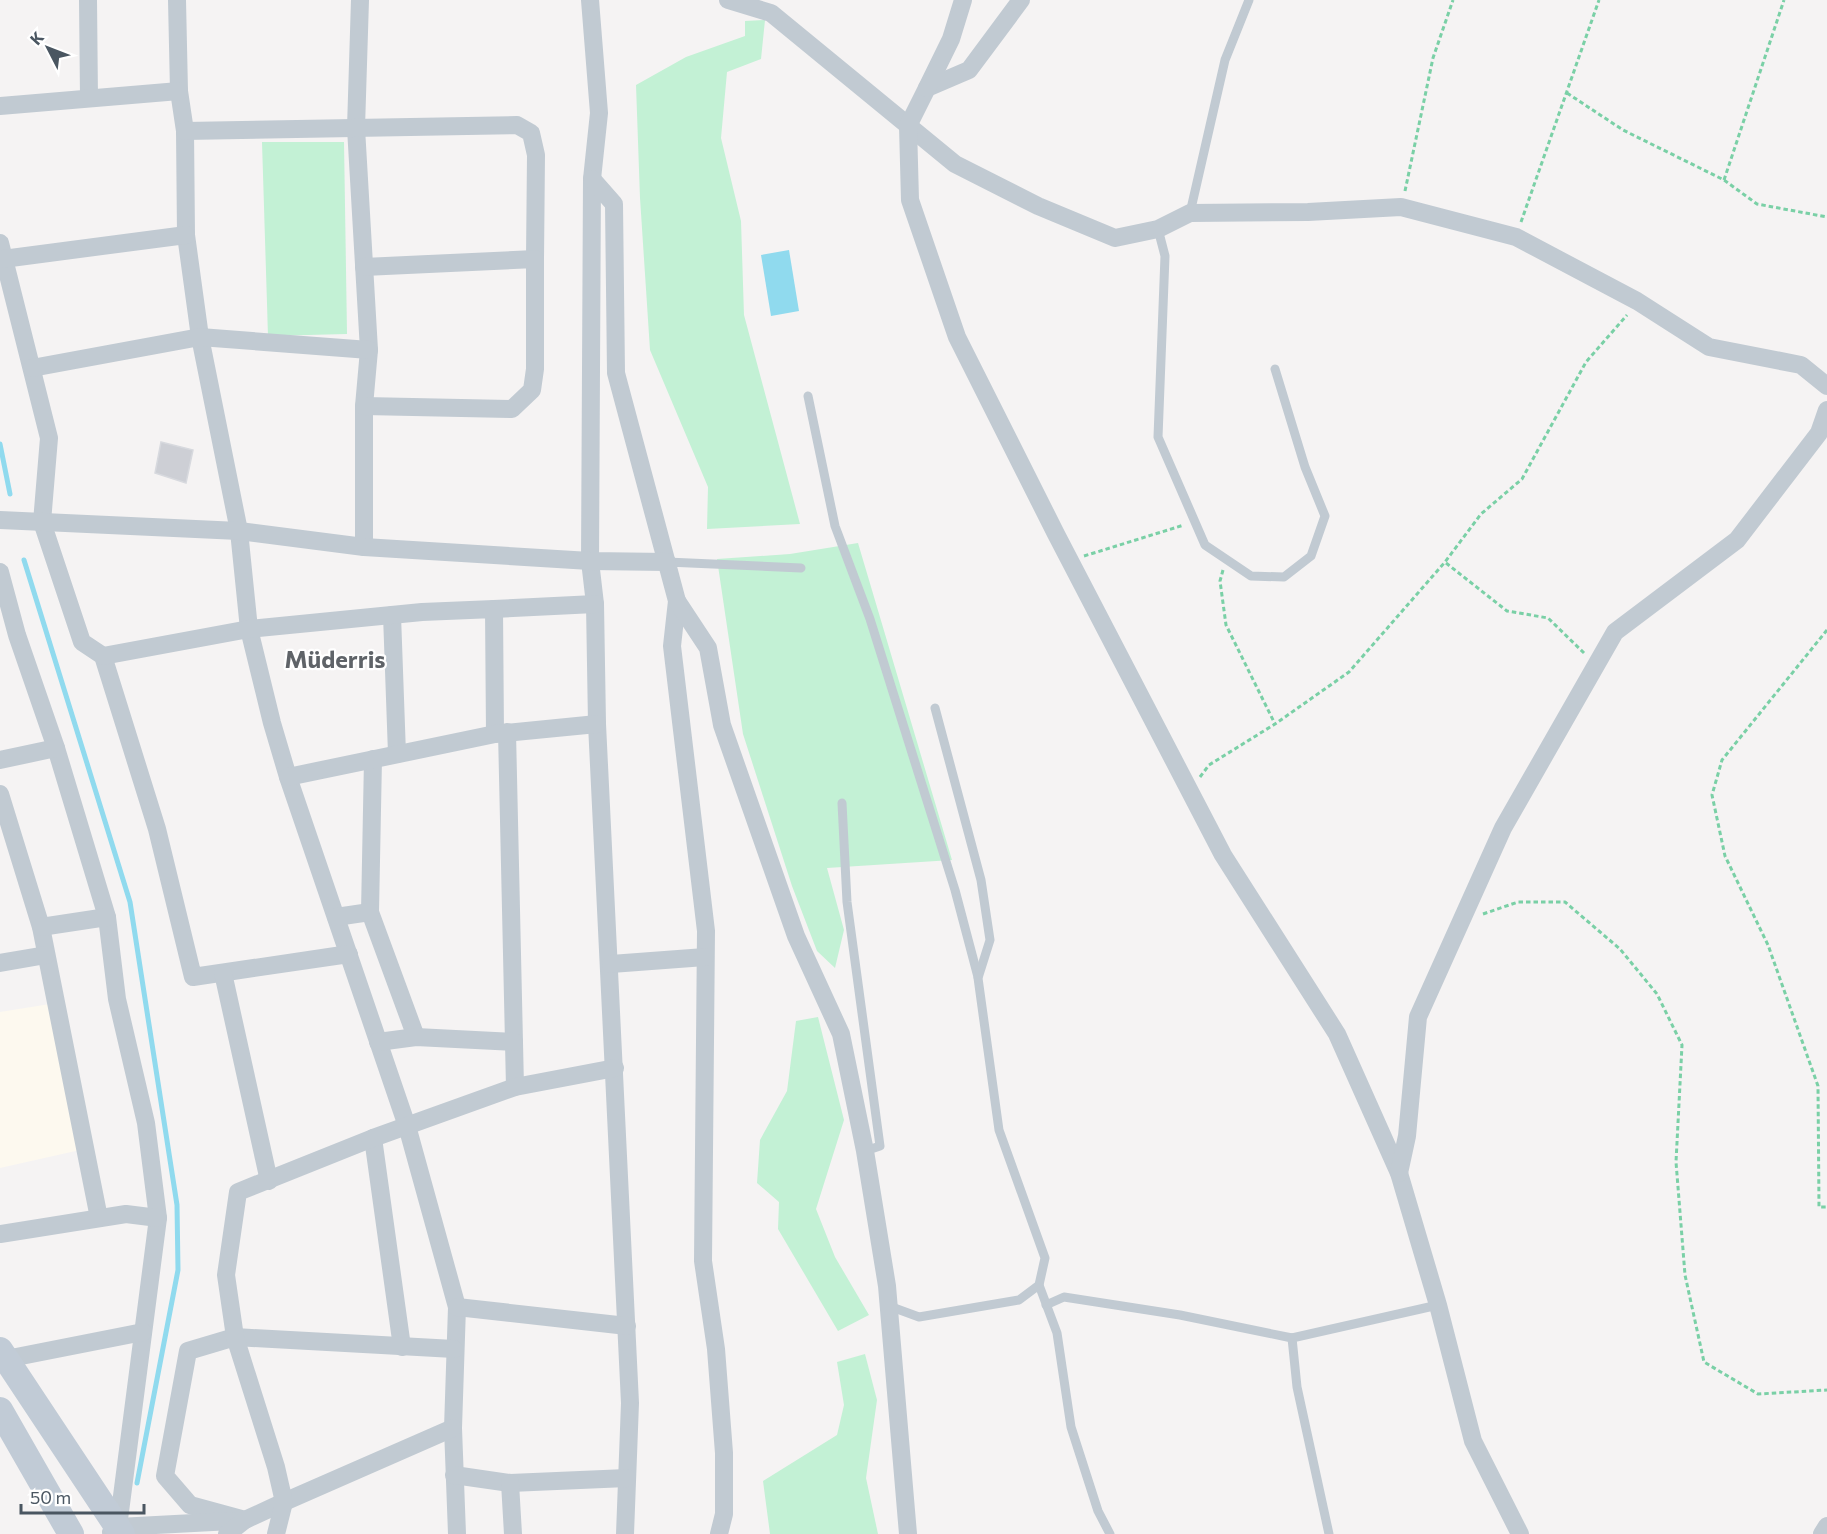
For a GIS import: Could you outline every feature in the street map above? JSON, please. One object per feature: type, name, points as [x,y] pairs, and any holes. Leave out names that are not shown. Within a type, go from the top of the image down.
[{"type":"main road","points":[[3,1354],[116,1532]]},
{"type":"main road","points":[[0,1410],[71,1534]]},
{"type":"street","points":[[88,0],[89,98]]},
{"type":"street","points":[[177,0],[179,91],[185,130],[186,235],[200,337],[239,531],[249,629],[288,777],[407,1126],[457,1307],[453,1428],[457,1534]]},
{"type":"street","points":[[360,0],[356,128],[369,350],[364,406],[364,548]]},
{"type":"street","points":[[590,0],[599,113],[592,179],[590,561],[595,604],[597,724],[611,964],[630,1403],[625,1534]]},
{"type":"street","points":[[728,0],[771,13],[955,164],[1038,206],[1115,238],[1158,230],[1190,213],[1308,212],[1401,207],[1516,237],[1637,301],[1708,347],[1801,365],[1827,386]]},
{"type":"street","points":[[963,0],[951,39],[908,126],[910,200],[957,337],[1223,855],[1337,1034],[1399,1173],[1438,1305],[1473,1441],[1520,1534]]},
{"type":"street","points":[[927,88],[969,70],[1021,0]]},
{"type":"street","points":[[0,106],[179,91]]},
{"type":"street","points":[[185,130],[517,125],[531,133],[536,155],[535,369],[532,390],[512,409],[364,406]]},
{"type":"street","points":[[592,179],[614,204],[616,373],[677,601],[708,648],[722,725],[796,936],[841,1034],[865,1151],[889,1306],[908,1534]]},
{"type":"street","points":[[186,235],[2,251],[49,438],[42,522],[82,642],[103,656],[157,829],[193,977],[349,954]]},
{"type":"street","points":[[364,267],[535,259]]},
{"type":"street","points":[[32,368],[200,337],[369,350]]},
{"type":"street","points":[[1399,1173],[1407,1136],[1418,1017],[1503,828],[1615,632],[1737,540],[1819,433],[1827,410]]},
{"type":"street","points":[[0,520],[239,531],[364,548],[590,561],[667,562]]},
{"type":"street","points":[[0,572],[9,637],[56,747],[106,917],[117,999],[146,1123],[158,1218],[116,1532],[245,1520]]},
{"type":"street","points":[[677,601],[672,646],[706,931],[703,1261],[716,1349],[724,1453],[724,1514],[719,1534]]},
{"type":"street","points":[[103,656],[249,629],[392,615],[595,604]]},
{"type":"street","points":[[494,609],[515,1087]]},
{"type":"street","points":[[392,615],[397,754]]},
{"type":"street","points":[[288,777],[501,733],[597,724]]},
{"type":"street","points":[[0,760],[56,747]]},
{"type":"street","points":[[373,759],[370,912],[416,1037]]},
{"type":"street","points":[[0,794],[5,828],[41,927],[99,1218]]},
{"type":"street","points":[[336,917],[370,912]]},
{"type":"street","points":[[41,927],[106,917]]},
{"type":"street","points":[[0,963],[46,955]]},
{"type":"street","points":[[611,964],[705,957]]},
{"type":"street","points":[[223,973],[269,1180]]},
{"type":"street","points":[[378,1042],[416,1037],[514,1042]]},
{"type":"street","points":[[276,1534],[284,1502],[276,1467],[235,1337],[226,1275],[238,1192],[373,1138],[515,1087],[615,1068]]},
{"type":"street","points":[[373,1138],[402,1347]]},
{"type":"street","points":[[0,1234],[126,1214],[158,1218]]},
{"type":"street","points":[[457,1307],[627,1326]]},
{"type":"street","points":[[3,1354],[143,1332]]},
{"type":"street","points":[[245,1520],[190,1505],[165,1476],[188,1352],[235,1337],[454,1349]]},
{"type":"street","points":[[227,1534],[245,1520],[453,1428]]},
{"type":"street","points":[[454,1474],[510,1483],[627,1478]]},
{"type":"street","points":[[510,1483],[513,1534]]},
{"type":"street","points":[[1822,1534],[1827,1526]]},
{"type":"lane","points":[[1190,213],[1225,60],[1249,0]]},
{"type":"lane","points":[[1158,230],[1165,256],[1158,437],[1205,545],[1251,576],[1284,577],[1311,556],[1325,516],[1305,467],[1275,369]]},
{"type":"lane","points":[[808,396],[835,526],[874,630],[956,890],[978,978],[999,1130],[1045,1258],[1039,1285],[1056,1333],[1071,1427],[1098,1511],[1110,1534]]},
{"type":"lane","points":[[667,562],[801,568]]},
{"type":"lane","points":[[935,708],[981,880],[990,940],[978,978]]},
{"type":"lane","points":[[842,803],[847,902],[880,1146],[865,1151]]},
{"type":"lane","points":[[889,1306],[919,1317],[1019,1300],[1039,1285]]},
{"type":"lane","points":[[1046,1305],[1064,1297],[1180,1315],[1292,1338],[1438,1305]]},
{"type":"lane","points":[[1292,1338],[1297,1387],[1329,1534]]},
{"type":"path","points":[[1401,207],[1433,58],[1453,0]]},
{"type":"path","points":[[1516,237],[1599,0]]},
{"type":"path","points":[[1724,180],[1784,0]]},
{"type":"path","points":[[1567,93],[1623,130],[1724,180],[1757,204],[1827,217]]},
{"type":"path","points":[[1190,790],[1209,765],[1275,724],[1349,672],[1445,562],[1481,514],[1522,479],[1586,362],[1637,301]]},
{"type":"path","points":[[1070,560],[1194,521]]},
{"type":"path","points":[[1226,559],[1220,581],[1226,625],[1275,724]]},
{"type":"path","points":[[1445,562],[1507,611],[1548,618],[1596,665]]},
{"type":"path","points":[[1827,630],[1722,760],[1712,795],[1725,856],[1768,945],[1818,1086],[1819,1207],[1827,1207]]},
{"type":"path","points":[[1461,922],[1518,902],[1565,902],[1620,949],[1657,994],[1682,1045],[1676,1162],[1685,1275],[1704,1362],[1758,1394],[1827,1390]]},
{"type":"shaded area","points":[[50,1004],[80,1150],[0,1168],[0,1012]]},
{"type":"green space","points":[[765,20],[761,59],[727,72],[721,138],[741,221],[744,315],[800,524],[707,529],[708,487],[650,350],[640,198],[636,85],[686,57],[745,36],[745,21]]},
{"type":"green space","points":[[262,142],[344,142],[347,334],[268,336]]},
{"type":"green space","points":[[858,543],[952,860],[827,868],[844,930],[835,968],[817,951],[792,886],[743,734],[717,559],[790,554]]},
{"type":"green space","points":[[818,1017],[844,1120],[816,1209],[835,1257],[869,1315],[838,1331],[778,1229],[779,1202],[757,1183],[760,1140],[787,1091],[796,1021]]},
{"type":"green space","points":[[865,1354],[877,1400],[866,1478],[878,1534],[770,1534],[763,1481],[837,1435],[844,1405],[837,1362]]},
{"type":"water","points":[[789,250],[799,311],[771,316],[761,255]]},
{"type":"building","points":[[161,442],[193,450],[186,483],[155,473]]},
{"type":"waterway","points":[[0,444],[10,494]]},
{"type":"waterway","points":[[24,560],[130,902],[177,1205],[178,1270],[137,1483]]},
{"type":"district","name":"Müderris","points":[[335,660]]}]
